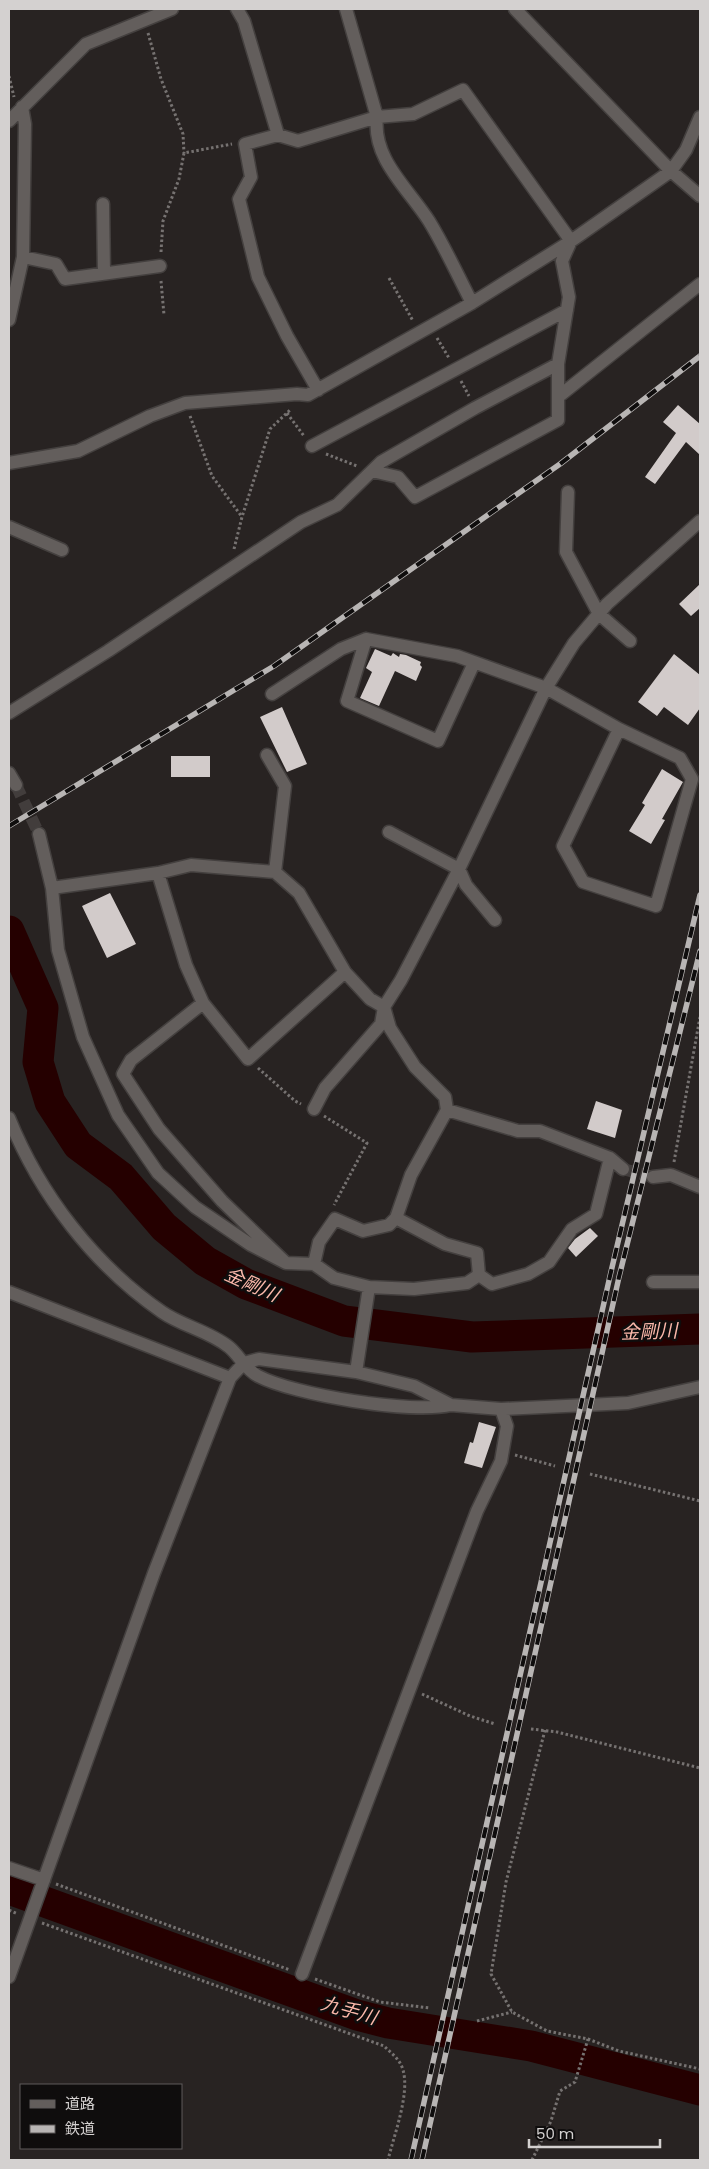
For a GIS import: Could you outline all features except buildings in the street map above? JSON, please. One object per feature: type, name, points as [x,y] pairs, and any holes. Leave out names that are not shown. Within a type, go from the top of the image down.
[{"type":"street","points":[[9,122],[86,44],[172,9]]},
{"type":"street","points":[[237,9],[244,21],[278,135]]},
{"type":"street","points":[[346,9],[377,117],[376,126],[385,162],[429,221],[472,302]]},
{"type":"street","points":[[515,9],[671,171],[700,196]]},
{"type":"street","points":[[313,392],[258,277],[239,199],[251,177],[245,144],[278,135],[298,141],[377,117],[413,114],[464,90],[571,241]]},
{"type":"street","points":[[9,320],[23,257],[25,124],[22,107]]},
{"type":"street","points":[[9,463],[78,451],[150,416],[185,403],[313,392],[472,302],[571,241],[671,171],[686,150],[700,117]]},
{"type":"street","points":[[103,204],[104,273]]},
{"type":"street","points":[[372,471],[398,476],[415,497],[558,420],[558,364],[569,297],[562,261],[571,241]]},
{"type":"street","points":[[23,257],[56,264],[66,279],[160,266]]},
{"type":"street","points":[[558,397],[700,284]]},
{"type":"street","points":[[312,446],[567,310]]},
{"type":"street","points":[[9,713],[108,651],[301,522],[337,505],[381,462],[466,412],[558,364]]},
{"type":"street","points":[[568,492],[566,552],[599,614],[630,641]]},
{"type":"street","points":[[314,1109],[324,1088],[381,1024],[384,1007],[401,980],[459,869],[546,688],[574,643],[607,604],[700,520]]},
{"type":"street","points":[[9,527],[62,550]]},
{"type":"street","points":[[366,639],[347,701],[438,741],[474,663]]},
{"type":"street","points":[[272,694],[341,649],[366,639],[457,656],[546,688],[619,729],[680,758],[692,778],[656,906],[584,882],[563,846],[619,729]]},
{"type":"street","points":[[267,754],[285,786],[275,872]]},
{"type":"street","points":[[9,773],[16,785]]},
{"type":"street","points":[[388,832],[459,869],[466,885],[495,920]]},
{"type":"street","points":[[39,834],[52,888],[58,950],[83,1037],[118,1116],[158,1173],[195,1207],[251,1246],[286,1263],[314,1264],[334,1278],[369,1287],[414,1289],[467,1283],[479,1275]]},
{"type":"street","points":[[52,888],[158,873],[191,865],[275,872],[299,893],[345,972],[370,999],[384,1007],[390,1028],[415,1067],[445,1097],[447,1110],[411,1175],[396,1218],[389,1225],[363,1231],[335,1219],[320,1242],[314,1264]]},
{"type":"street","points":[[158,873],[186,965],[204,1004],[248,1059],[345,972]]},
{"type":"street","points":[[204,1004],[131,1060],[123,1074],[158,1129],[222,1201],[286,1263]]},
{"type":"street","points":[[447,1110],[518,1131],[540,1131],[610,1158],[623,1169]]},
{"type":"street","points":[[9,1118],[21,1148],[60,1211],[101,1261],[162,1312],[228,1346],[256,1376],[287,1388],[382,1405],[435,1408],[450,1405],[501,1409],[628,1402],[700,1387]]},
{"type":"street","points":[[479,1275],[492,1284],[528,1274],[549,1262],[572,1230],[596,1214],[610,1158]]},
{"type":"street","points":[[653,1177],[671,1175],[700,1187]]},
{"type":"street","points":[[396,1218],[445,1244],[477,1253],[479,1275]]},
{"type":"street","points":[[653,1282],[700,1282]]},
{"type":"street","points":[[356,1372],[369,1287]]},
{"type":"street","points":[[9,1292],[230,1378]]},
{"type":"street","points":[[9,1977],[154,1573],[230,1378],[244,1363],[259,1359],[356,1372],[414,1386],[450,1405]]},
{"type":"street","points":[[302,1974],[476,1511],[501,1461],[507,1426],[501,1409]]},
{"type":"street","points":[[9,1868],[44,1880]]},
{"type":"path","points":[[144,20],[161,80],[183,134],[184,153],[179,179],[163,221],[160,266],[164,314]]},
{"type":"path","points":[[9,76],[13,96],[22,107]]},
{"type":"path","points":[[184,153],[231,144],[245,144]]},
{"type":"path","points":[[229,570],[242,517],[270,429],[313,392]]},
{"type":"path","points":[[185,403],[212,476],[242,517]]},
{"type":"path","points":[[671,1175],[700,1017]]},
{"type":"path","points":[[248,1059],[295,1101],[314,1109],[368,1143],[332,1209],[335,1219]]},
{"type":"path","points":[[502,1453],[555,1466]]},
{"type":"path","points":[[590,1474],[700,1501]]},
{"type":"path","points":[[410,1688],[470,1716],[495,1724]]},
{"type":"path","points":[[531,1729],[545,1730],[700,1768]]},
{"type":"path","points":[[545,1730],[506,1882],[491,1974],[512,2012],[547,2032],[588,2039],[619,2051],[700,2069]]},
{"type":"path","points":[[44,1880],[380,2002],[430,2008]]},
{"type":"path","points":[[9,1910],[384,2046],[396,2057],[403,2068],[406,2086],[388,2160]]},
{"type":"path","points":[[477,2021],[512,2012]]},
{"type":"path","points":[[532,2160],[551,2121],[560,2091],[575,2082],[588,2039]]},
{"type":"waterway","name":"金剛川","points":[[9,931],[43,1008],[38,1062],[50,1102],[78,1145],[121,1177],[164,1227],[205,1261],[246,1284],[344,1321],[472,1337],[700,1329]]},
{"type":"waterway","name":"九手川","points":[[9,1889],[357,2015],[388,2023],[531,2046],[700,2090]]},
{"type":"tunnel","points":[[16,785],[39,834]]},
{"type":"tunnel","points":[[623,1169],[653,1177]]},
{"type":"railway","points":[[9,826],[274,666],[560,464],[700,356]]},
{"type":"railway","points":[[411,2160],[610,1276],[700,895]]},
{"type":"railway","points":[[422,2160],[619,1277],[700,951]]}]
